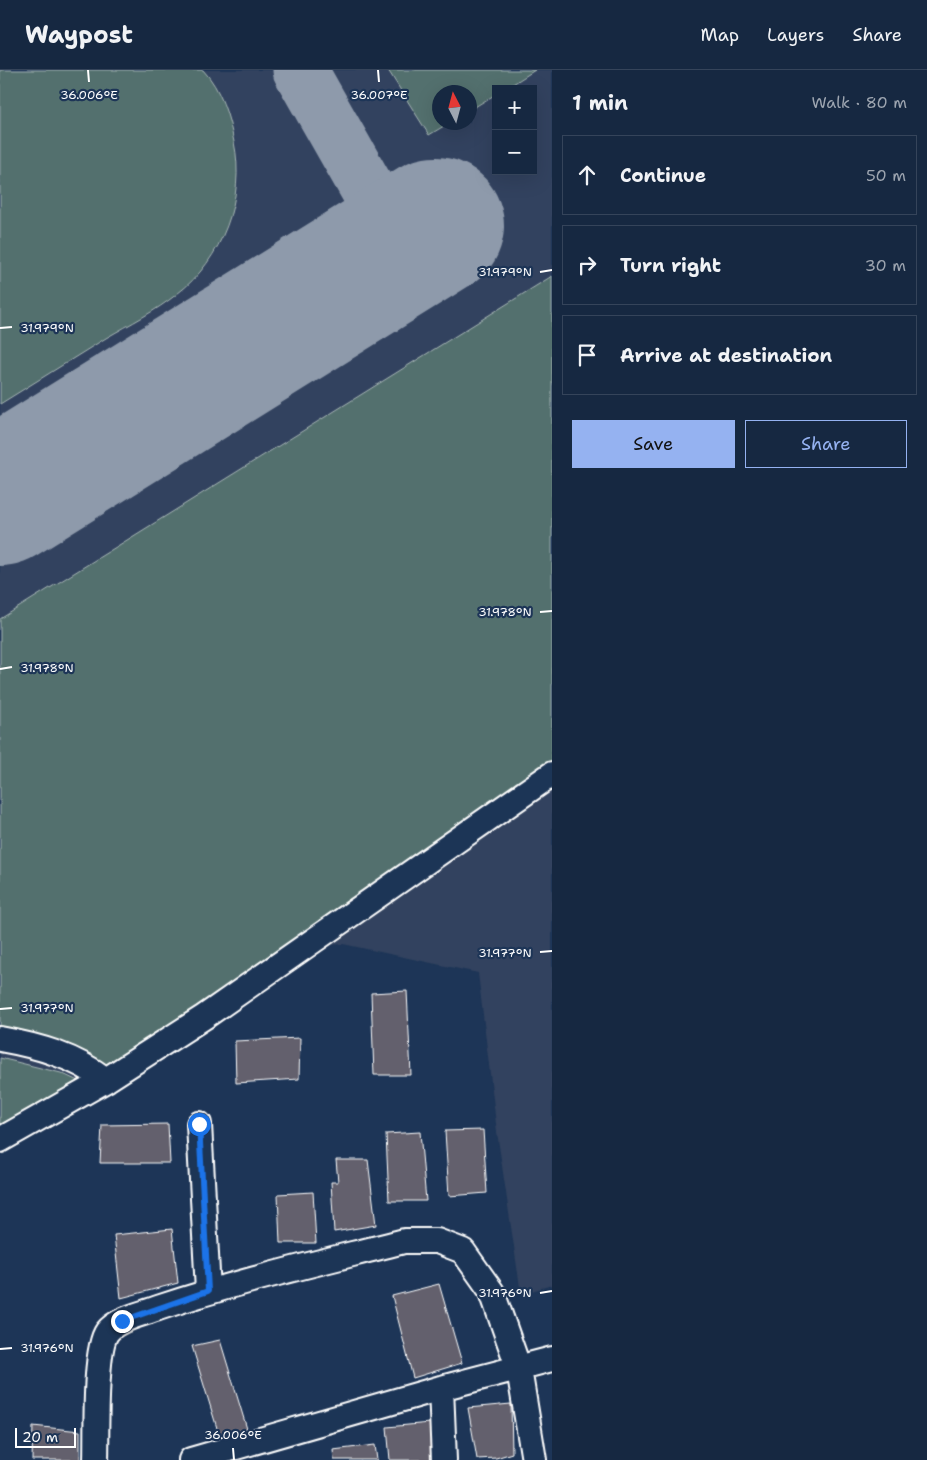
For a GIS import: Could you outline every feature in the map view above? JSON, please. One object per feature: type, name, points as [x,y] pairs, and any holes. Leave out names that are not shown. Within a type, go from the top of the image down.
[{"type":"street","points":[[0,1140],[106,1080],[204,1017],[552,774]]},
{"type":"street","points":[[0,1039],[57,1053],[83,1064],[106,1080]]},
{"type":"street","points":[[199,1124],[208,1291]]},
{"type":"street","points":[[96,1460],[99,1365],[107,1332],[122,1321],[208,1291],[404,1241],[438,1241],[463,1251],[492,1292],[518,1369],[534,1460]]},
{"type":"street","points":[[191,1460],[441,1388],[552,1359]]},
{"type":"street","points":[[441,1388],[444,1460]]},
{"type":"shaded area","points":[[0,70],[552,70],[552,1285],[521,1294],[497,1132],[478,973],[343,944],[332,945],[137,1072],[0,1153]]},
{"type":"green space","points":[[0,70],[203,70],[215,86],[227,113],[237,163],[233,205],[227,226],[207,264],[193,280],[177,294],[143,317],[0,404]]},
{"type":"green space","points":[[388,70],[535,70],[511,85],[492,85],[492,96],[477,106],[477,85],[432,85],[432,130],[437,130],[429,135]]},
{"type":"green space","points":[[552,276],[552,784],[448,856],[350,930],[128,1071],[0,1044],[0,619]]},
{"type":"green space","points":[[0,1058],[61,1073],[78,1081],[85,1092],[69,1106],[0,1153]]},
{"type":"building","points":[[407,991],[411,1075],[374,1075],[371,993]]},
{"type":"building","points":[[300,1038],[299,1079],[236,1083],[235,1041]]},
{"type":"building","points":[[168,1124],[170,1163],[100,1163],[102,1125]]},
{"type":"building","points":[[483,1130],[487,1193],[449,1196],[445,1131]]},
{"type":"building","points":[[420,1132],[426,1201],[389,1201],[386,1134]]},
{"type":"building","points":[[336,1160],[368,1160],[376,1225],[334,1232],[331,1182],[338,1182]]},
{"type":"building","points":[[313,1192],[316,1243],[280,1243],[278,1194]]},
{"type":"building","points":[[172,1229],[178,1283],[121,1298],[114,1235]]},
{"type":"building","points":[[439,1284],[462,1363],[413,1378],[392,1296]]},
{"type":"building","points":[[220,1340],[247,1429],[220,1438],[192,1346]]},
{"type":"building","points":[[511,1404],[512,1453],[496,1458],[477,1459],[468,1408]]},
{"type":"building","points":[[430,1423],[433,1460],[390,1460],[387,1427]]},
{"type":"building","points":[[33,1426],[80,1431],[80,1460],[32,1460]]},
{"type":"building","points":[[375,1445],[377,1460],[334,1460],[333,1450]]},
{"type":"taxiway","points":[[300,70],[401,248]]},
{"type":"runway","points":[[0,497],[435,226]]},
{"type":"route","points":[[122,1321],[208,1291],[199,1124]]}]
